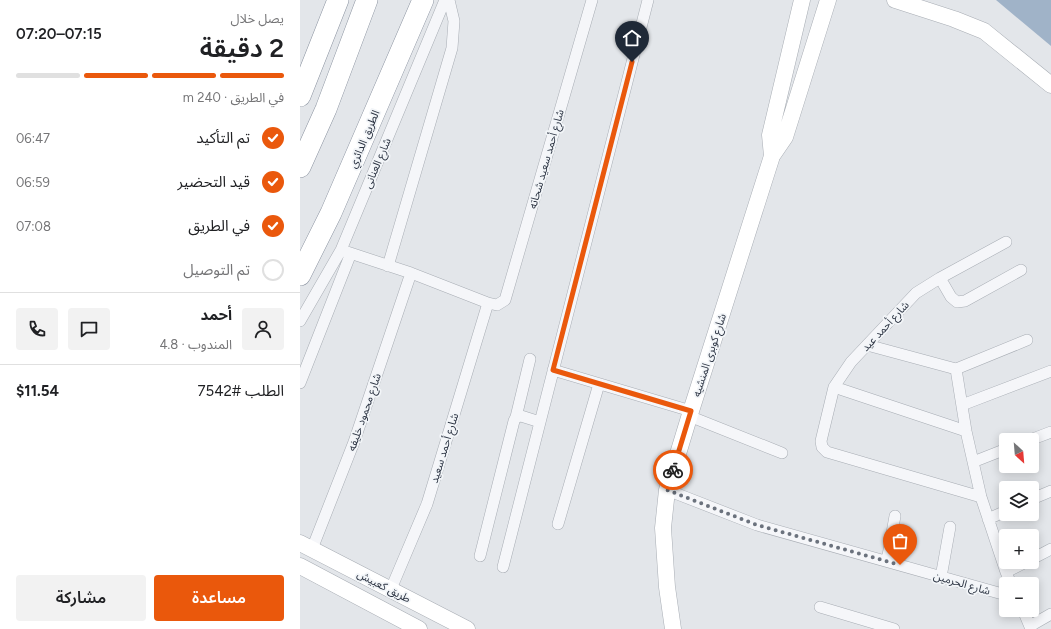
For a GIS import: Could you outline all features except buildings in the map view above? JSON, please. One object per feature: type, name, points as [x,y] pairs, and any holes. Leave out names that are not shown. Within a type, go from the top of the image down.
[{"type":"highway","points":[[321,44],[332,0]]},
{"type":"highway","points":[[300,96],[338,0]]},
{"type":"highway","points":[[300,167],[326,109],[367,0]]},
{"type":"highway","points":[[360,20],[377,0]]},
{"type":"highway","name":"الطريق الدائري","points":[[300,275],[331,213],[423,0]]},
{"type":"street","name":"شارع العنانى","points":[[300,320],[346,252],[444,0]]},
{"type":"street","points":[[388,266],[452,48],[454,20],[449,0]]},
{"type":"street","name":"شارع أحمد سعيد شحاته","points":[[488,303],[497,305],[506,300],[592,0]]},
{"type":"street","points":[[503,567],[648,0]]},
{"type":"street","name":"شارع كوبرى المنشيه","points":[[772,156],[770,135],[802,0]]},
{"type":"street","name":"شارع كوبرى المنشيه","points":[[673,629],[667,587],[663,528],[667,490],[772,156],[784,138],[828,0]]},
{"type":"street","points":[[895,0],[954,19],[984,31],[1051,84]]},
{"type":"street","name":"شارع أحمد عيد","points":[[981,496],[827,452],[822,447],[821,441],[834,387],[851,362],[916,293],[940,278],[1006,242]]},
{"type":"street","points":[[300,384],[346,252],[411,273],[488,303]]},
{"type":"street","points":[[940,278],[951,297],[958,302],[965,301],[1021,270]]},
{"type":"street","name":"شارع محمود خليفه","points":[[306,546],[354,442],[411,273]]},
{"type":"street","name":"شارع أحمد سعيد","points":[[391,589],[427,504],[488,303]]},
{"type":"street","points":[[867,345],[956,369],[1027,340]]},
{"type":"street","points":[[480,556],[530,359]]},
{"type":"street","points":[[956,369],[966,431],[981,496],[1008,577]]},
{"type":"street","points":[[553,370],[690,414],[782,453]]},
{"type":"street","points":[[962,405],[1051,371]]},
{"type":"street","points":[[558,524],[599,384]]},
{"type":"street","points":[[834,387],[966,431]]},
{"type":"street","points":[[516,417],[520,416],[540,422]]},
{"type":"street","points":[[1039,437],[1051,432]]},
{"type":"street","points":[[973,462],[999,452]]},
{"type":"street","name":"شارع الحرمين","points":[[667,490],[757,525],[999,593]]},
{"type":"street","points":[[1039,496],[1051,491]]},
{"type":"street","points":[[988,519],[999,514]]},
{"type":"street","points":[[887,561],[895,516]]},
{"type":"street","points":[[941,577],[950,527]]},
{"type":"street","name":"طريق كعبيش","points":[[306,546],[467,629]]},
{"type":"street","points":[[1039,555],[1051,549]]},
{"type":"street","name":"طريق كعبيش","points":[[300,566],[419,629]]},
{"type":"street","points":[[1006,572],[1012,569]]},
{"type":"street","points":[[820,608],[894,629]]},
{"type":"street","points":[[1026,617],[1031,628],[1051,614]]},
{"type":"water","points":[[996,0],[1051,0],[1051,46]]},
{"type":"way so far","points":[[673,470],[667,490],[757,525],[900,565]]},
{"type":"route","points":[[632,62],[553,370],[691,411],[673,470]]}]
